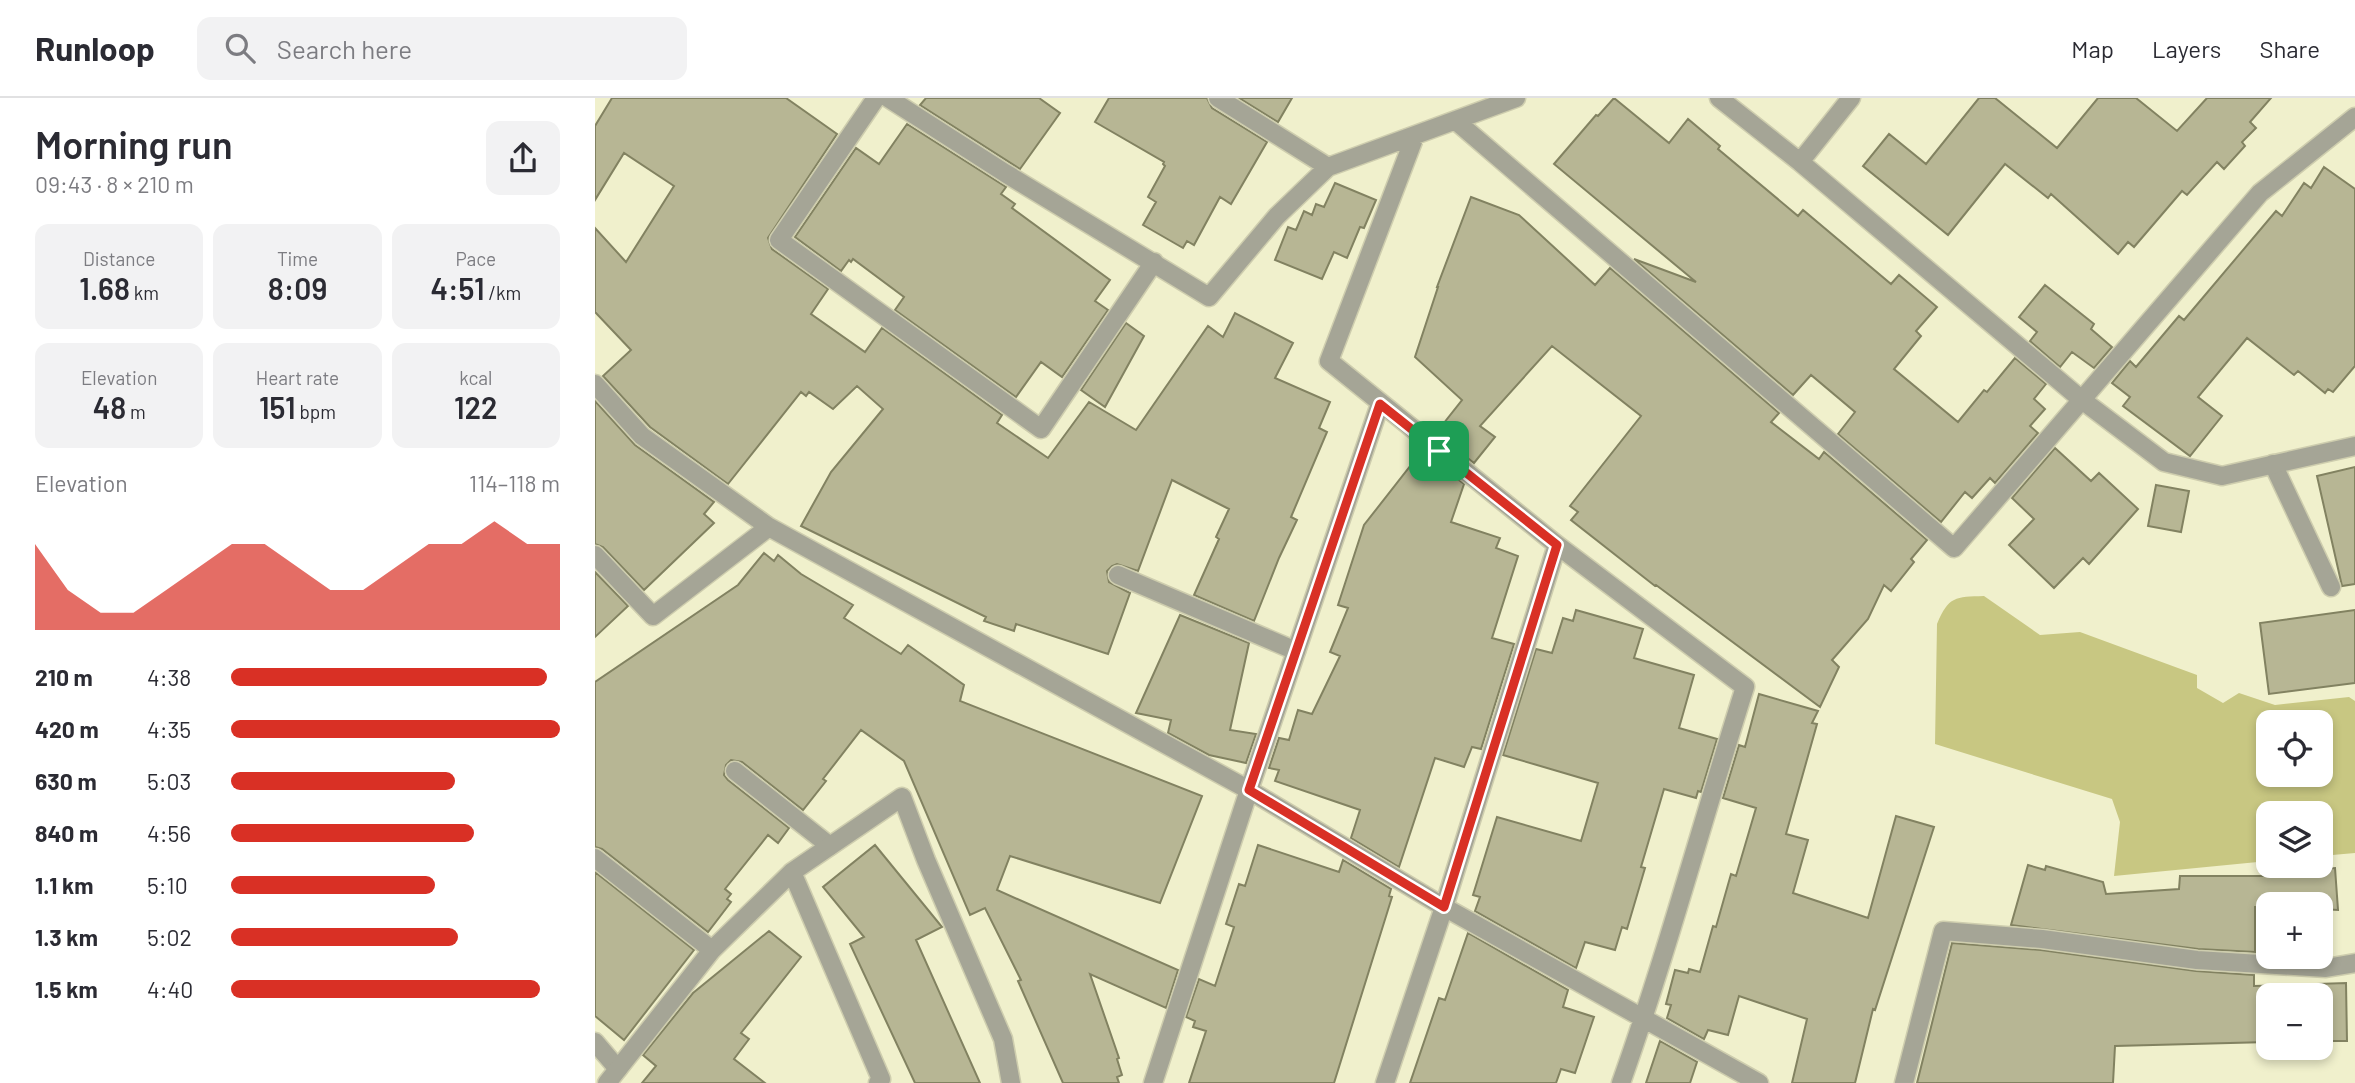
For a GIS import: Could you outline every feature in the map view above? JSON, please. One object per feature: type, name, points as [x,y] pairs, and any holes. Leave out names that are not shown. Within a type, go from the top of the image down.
[{"type":"street","points":[[876,98],[779,240],[1041,429],[1154,262]]},
{"type":"street","points":[[888,98],[1209,297],[1277,216],[1328,167],[1515,98]]},
{"type":"street","points":[[1218,98],[1328,167]]},
{"type":"street","points":[[1719,98],[1800,162],[2082,400],[2164,462],[2222,476],[2355,446]]},
{"type":"street","points":[[1800,162],[1851,98]]},
{"type":"street","points":[[1456,121],[1954,548],[2260,193],[2355,117]]},
{"type":"street","points":[[1415,136],[1329,360],[1557,545],[1745,687],[1644,1019],[1621,1083]]},
{"type":"street","points":[[595,384],[642,436],[769,527],[1249,790],[1444,907],[1759,1083]]},
{"type":"street","points":[[1153,1083],[1380,404]]},
{"type":"street","points":[[2273,464],[2331,587]]},
{"type":"street","points":[[595,555],[653,616],[769,527]]},
{"type":"street","points":[[1385,1083],[1444,907],[1557,545]]},
{"type":"street","points":[[1118,575],[1296,651]]},
{"type":"street","points":[[734,771],[830,846]]},
{"type":"street","points":[[595,1042],[612,1076],[712,950],[792,872],[902,797],[926,860],[1003,1039],[1011,1083]]},
{"type":"street","points":[[595,858],[712,950]]},
{"type":"street","points":[[792,872],[881,1079],[878,1083]]},
{"type":"street","points":[[1905,1083],[1943,931],[2042,939],[2197,960],[2326,968],[2355,963]]},
{"type":"shaded area","points":[[1984,596],[2040,635],[2080,632],[2197,675],[2197,688],[2223,703],[2239,693],[2275,705],[2349,697],[2355,701],[2355,853],[2333,855],[2333,801],[2256,801],[2256,862],[2114,876],[2120,822],[2112,799],[1935,744],[1937,624],[1949,603],[1960,598]]},
{"type":"building","points":[[612,98],[786,98],[837,134],[768,238],[772,249],[828,289],[811,314],[865,352],[882,328],[1002,415],[997,423],[1048,458],[1089,402],[1136,430],[1208,326],[1223,337],[1235,313],[1293,343],[1275,378],[1330,402],[1319,428],[1327,432],[1291,517],[1297,520],[1254,621],[1194,595],[1229,509],[1172,480],[1138,571],[1117,564],[1107,571],[1109,582],[1130,593],[1108,654],[1016,624],[1014,631],[984,621],[986,617],[801,526],[831,472],[883,409],[857,386],[833,409],[809,392],[806,396],[801,392],[728,484],[650,427],[603,376],[631,350],[595,312],[595,228],[626,262],[674,186],[624,153],[595,200],[595,126]]},
{"type":"building","points":[[926,98],[1039,98],[1060,113],[1020,169],[920,105]]},
{"type":"building","points":[[1109,98],[1207,98],[1212,108],[1267,142],[1231,204],[1220,197],[1194,245],[1187,241],[1183,248],[1143,225],[1156,202],[1148,197],[1165,166],[1164,162],[1095,122]]},
{"type":"building","points":[[1239,98],[1292,98],[1278,122]]},
{"type":"building","points":[[1614,98],[1669,143],[1688,119],[1720,146],[1718,149],[1798,216],[1803,210],[1891,284],[1899,275],[1937,307],[1916,331],[1921,336],[1894,369],[1958,422],[2015,358],[2046,384],[2034,399],[2045,409],[2030,426],[2038,433],[1995,483],[1990,478],[1972,498],[1965,492],[1941,522],[1838,434],[1855,412],[1811,375],[1793,395],[1634,259],[1696,282],[1554,164]]},
{"type":"building","points":[[1979,98],[1995,98],[2057,148],[2098,98],[2136,98],[2177,131],[2207,98],[2271,98],[2250,122],[2256,128],[2242,142],[2245,146],[2224,169],[2217,162],[2187,195],[2182,191],[2134,247],[2128,242],[2118,254],[2051,194],[2048,198],[2005,164],[1948,235],[1863,166],[1889,134],[1926,164]]},
{"type":"building","points":[[907,124],[1006,187],[1001,194],[1015,204],[1012,208],[1110,280],[1095,301],[1108,310],[1062,377],[1041,362],[1016,397],[895,310],[904,297],[853,259],[851,262],[849,260],[841,271],[795,237],[856,148],[879,164]]},
{"type":"building","points":[[2324,167],[2355,189],[2355,366],[2333,392],[2328,389],[2325,393],[2298,371],[2294,375],[2247,338],[2198,397],[2222,416],[2190,456],[2123,406],[2130,397],[2112,383],[2130,361],[2136,367],[2179,316],[2184,320],[2276,211],[2282,216],[2304,183],[2311,188]]},
{"type":"building","points":[[1335,183],[1376,200],[1364,228],[1360,227],[1347,258],[1334,252],[1322,279],[1275,260],[1288,227],[1296,230],[1304,211],[1312,215],[1316,204],[1324,207]]},
{"type":"building","points":[[1471,197],[1519,215],[1595,285],[1610,268],[1779,413],[1771,422],[1819,459],[1824,452],[1927,540],[1911,559],[1914,562],[1891,591],[1884,585],[1868,619],[1832,660],[1839,667],[1820,707],[1655,586],[1571,520],[1578,512],[1570,506],[1641,416],[1552,346],[1480,426],[1495,437],[1474,463],[1436,433],[1462,400],[1415,357],[1437,287]]},
{"type":"building","points":[[2045,285],[2094,324],[2091,329],[2112,347],[2094,368],[2072,352],[2060,367],[2030,341],[2037,332],[2019,317]]},
{"type":"building","points":[[1126,323],[1144,336],[1105,407],[1081,390]]},
{"type":"building","points":[[595,401],[635,445],[714,502],[704,514],[714,523],[644,590],[603,547],[595,544]]},
{"type":"building","points":[[2055,448],[2091,481],[2099,473],[2138,509],[2089,564],[2083,558],[2054,588],[2009,545],[2034,519],[2012,498]]},
{"type":"building","points":[[1422,451],[1464,484],[1451,522],[1500,538],[1496,548],[1518,556],[1492,638],[1514,644],[1481,749],[1472,747],[1464,767],[1435,758],[1399,867],[1351,838],[1360,810],[1275,781],[1279,770],[1269,768],[1279,738],[1289,740],[1298,710],[1312,714],[1340,656],[1330,652],[1348,608],[1338,605],[1364,525]]},
{"type":"building","points":[[2355,467],[2355,584],[2342,586],[2317,476]]},
{"type":"building","points":[[2156,485],[2189,491],[2181,532],[2148,526]]},
{"type":"building","points":[[764,553],[774,561],[778,555],[801,574],[853,605],[844,618],[901,654],[908,645],[964,685],[960,701],[1202,796],[1160,903],[1010,856],[997,890],[1178,970],[1166,1008],[1090,974],[1119,1058],[1117,1059],[1122,1075],[1117,1077],[1119,1083],[1063,1083],[1018,981],[1021,980],[985,908],[970,915],[904,761],[861,730],[803,810],[742,762],[731,760],[726,765],[724,775],[728,780],[789,828],[778,843],[768,835],[725,889],[731,894],[727,899],[731,902],[708,932],[602,849],[595,847],[595,682],[738,585]]},
{"type":"building","points":[[595,572],[628,606],[595,637]]},
{"type":"building","points":[[1576,610],[1643,629],[1634,658],[1694,675],[1679,728],[1717,739],[1701,792],[1698,791],[1696,798],[1664,789],[1641,867],[1645,868],[1627,929],[1622,927],[1615,950],[1585,942],[1576,968],[1475,911],[1480,897],[1473,895],[1497,817],[1581,841],[1598,783],[1503,755],[1536,649],[1552,653],[1563,618],[1573,621]]},
{"type":"building","points":[[2355,610],[2355,683],[2269,694],[2260,623]]},
{"type":"building","points":[[1180,615],[1249,643],[1230,730],[1256,734],[1246,763],[1209,755],[1168,733],[1171,720],[1136,713]]},
{"type":"building","points":[[1759,694],[1818,711],[1812,723],[1817,724],[1786,834],[1808,840],[1793,893],[1868,918],[1896,816],[1934,827],[1875,1010],[1873,1009],[1855,1083],[1792,1083],[1807,1019],[1739,996],[1728,1035],[1708,1030],[1704,1039],[1667,1018],[1671,1005],[1666,1004],[1675,970],[1688,973],[1689,969],[1700,972],[1731,874],[1736,876],[1756,808],[1723,798],[1739,745],[1745,747]]},
{"type":"building","points":[[875,845],[942,927],[916,940],[980,1083],[915,1083],[850,944],[864,937],[823,887]]},
{"type":"building","points":[[1258,845],[1339,872],[1343,860],[1391,889],[1389,896],[1392,897],[1334,1083],[1189,1083],[1206,1031],[1193,1027],[1195,1021],[1186,1017],[1199,979],[1215,986],[1234,927],[1226,924],[1239,884],[1245,886]]},
{"type":"building","points":[[2028,865],[2045,870],[2046,866],[2103,882],[2106,894],[2179,889],[2180,876],[2333,878],[2335,868],[2338,910],[2333,910],[2333,892],[2256,892],[2255,952],[2198,949],[2011,925]]},
{"type":"building","points":[[595,872],[694,950],[624,1040],[595,1016]]},
{"type":"building","points":[[769,931],[801,957],[741,1033],[749,1039],[734,1059],[765,1083],[642,1083],[656,1066],[643,1055],[693,993]]},
{"type":"building","points":[[1468,933],[1568,990],[1563,1007],[1594,1017],[1575,1073],[1561,1069],[1556,1083],[1410,1083],[1439,998],[1445,1000]]},
{"type":"building","points":[[1952,943],[2041,950],[2196,971],[2254,975],[2256,1042],[2115,1046],[2113,1083],[1917,1083]]},
{"type":"building","points":[[2333,983],[2346,983],[2347,1041],[2333,1041]]},
{"type":"building","points":[[1660,1041],[1697,1062],[1690,1083],[1646,1083]]},
{"type":"route","points":[[1380,404],[1439,451],[1557,545],[1444,907],[1249,790],[1380,404]]}]
